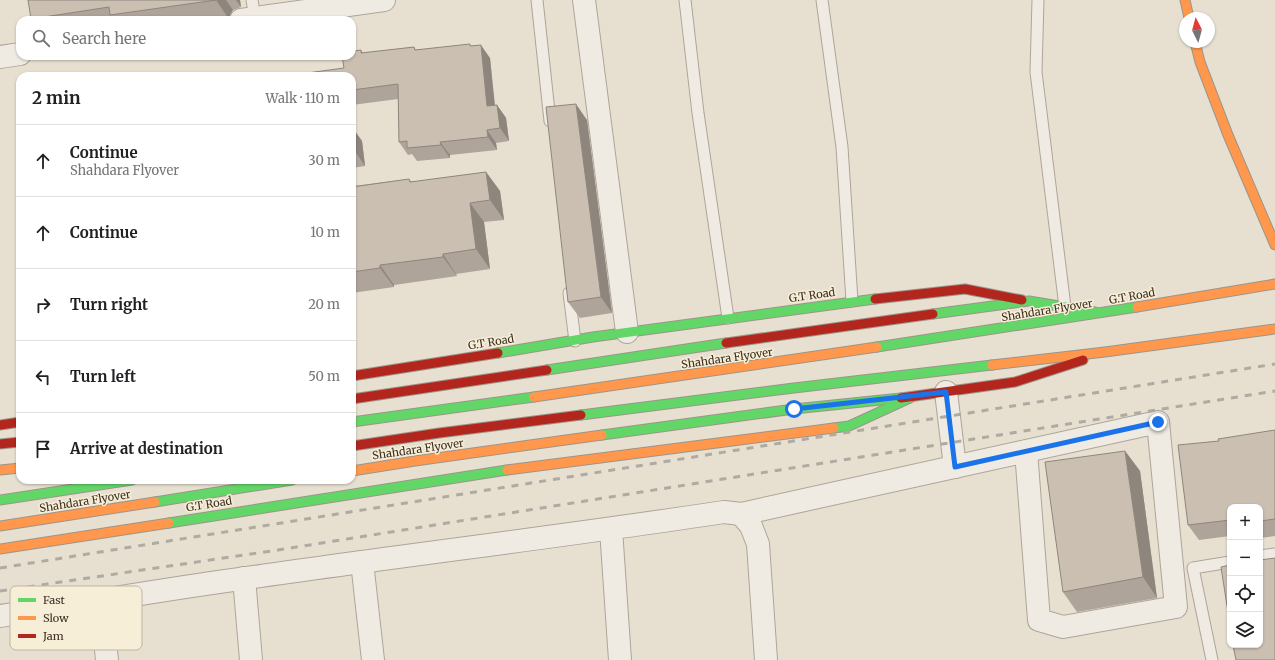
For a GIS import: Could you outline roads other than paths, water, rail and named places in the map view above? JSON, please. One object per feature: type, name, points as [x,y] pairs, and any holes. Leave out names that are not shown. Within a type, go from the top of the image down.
[{"type":"main road","points":[[1185,0],[1188,12]]},
{"type":"main road","points":[[1196,48],[1200,62],[1228,135],[1275,245]]},
{"type":"main road","name":"G.T Road","points":[[356,375],[627,332],[852,301],[965,290],[1104,313],[1275,284]]},
{"type":"main road","name":"Shahdara Flyover","points":[[356,397],[790,333],[1029,301]]},
{"type":"main road","name":"Shahdara Flyover","points":[[356,421],[793,361],[1104,313]]},
{"type":"main road","points":[[1105,352],[1275,329]]},
{"type":"main road","name":"Shahdara Flyover","points":[[356,445],[440,433],[794,388],[1105,352]]},
{"type":"main road","name":"Shahdara Flyover","points":[[356,469],[794,409],[915,396],[1015,382],[1105,352]]},
{"type":"main road","name":"G.T Road","points":[[0,549],[534,466],[849,426],[915,396]]},
{"type":"main road","points":[[0,425],[16,423]]},
{"type":"main road","points":[[0,444],[16,442]]},
{"type":"main road","points":[[0,470],[16,468]]},
{"type":"main road","name":"Shahdara Flyover","points":[[0,500],[106,484]]},
{"type":"main road","name":"Shahdara Flyover","points":[[0,526],[267,484]]},
{"type":"street","points":[[249,13],[384,0]]},
{"type":"street","points":[[584,0],[627,332]]},
{"type":"street","points":[[0,57],[16,55]]},
{"type":"street","points":[[946,392],[955,467]]},
{"type":"street","points":[[142,594],[244,578],[610,529],[724,512],[741,514],[955,467],[1026,451],[1158,422],[1176,607],[1063,627],[1039,620],[1026,451]]},
{"type":"street","points":[[741,514],[751,526],[758,544],[766,660]]},
{"type":"street","points":[[610,529],[620,660]]},
{"type":"street","points":[[362,562],[373,660]]},
{"type":"street","points":[[244,578],[251,660]]},
{"type":"street","points":[[0,616],[10,615]]},
{"type":"street","points":[[106,650],[107,660]]},
{"type":"lane","points":[[537,0],[551,132]]},
{"type":"lane","points":[[684,0],[698,113],[728,318]]},
{"type":"lane","points":[[822,0],[842,147],[852,301]]},
{"type":"lane","points":[[1038,0],[1036,72],[1065,307]]},
{"type":"lane","points":[[568,279],[575,341]]},
{"type":"lane","points":[[1263,556],[1275,554]]},
{"type":"lane","points":[[1212,660],[1193,568],[1227,562]]},
{"type":"railway","points":[[0,568],[1275,364]]},
{"type":"railway","points":[[34,586],[278,550],[1275,391]]},
{"type":"railway","points":[[0,591],[10,590]]}]
